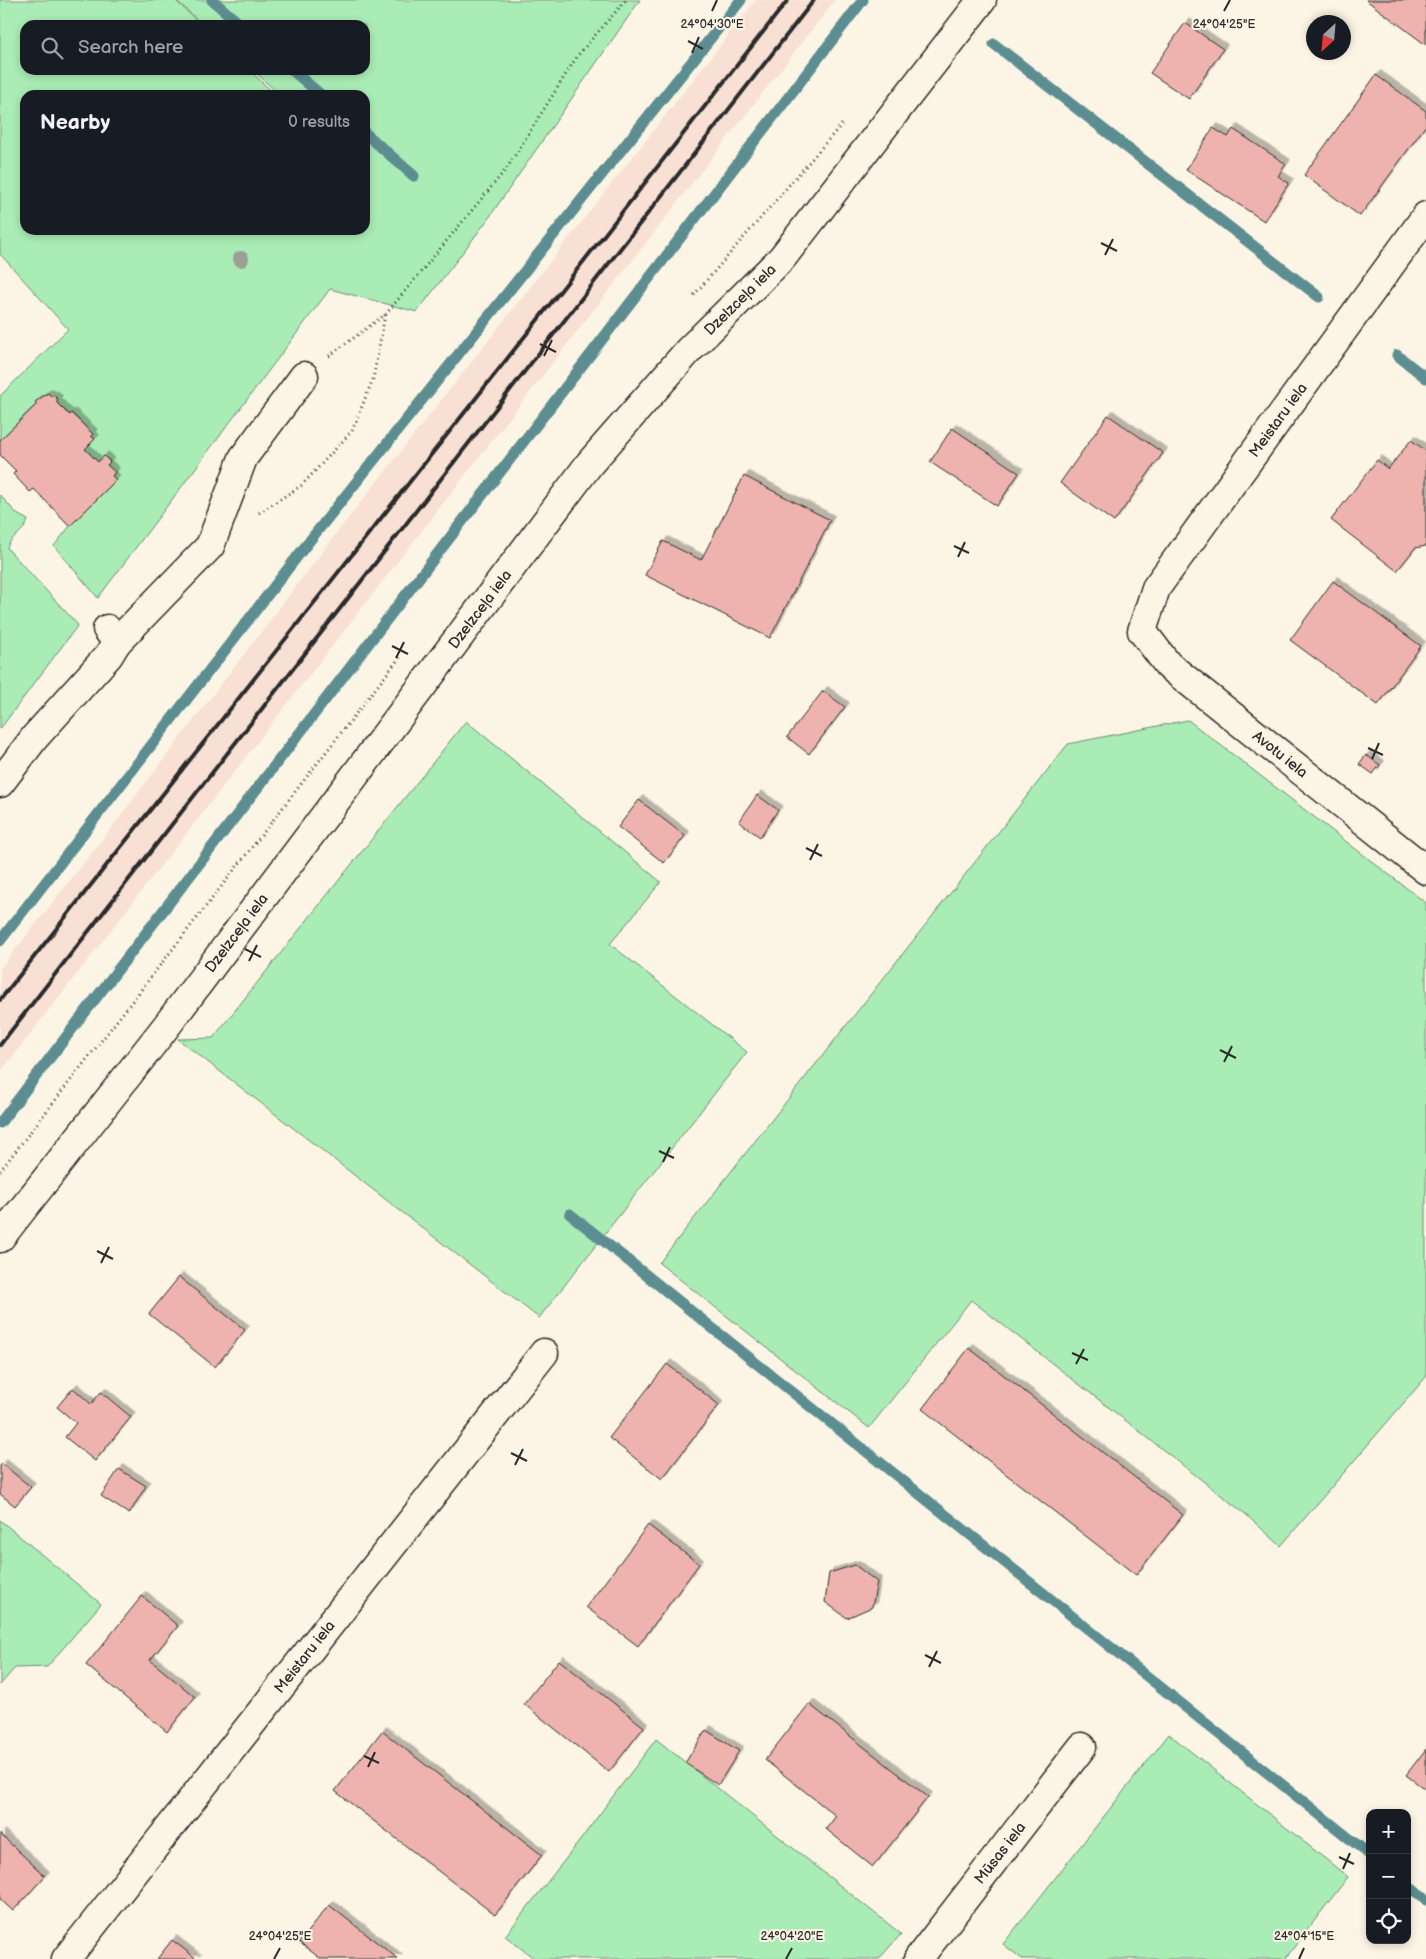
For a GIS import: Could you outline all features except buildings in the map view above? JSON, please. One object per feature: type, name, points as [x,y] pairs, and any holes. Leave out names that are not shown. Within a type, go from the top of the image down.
[{"type":"street","name":"Dzelzceļa iela","points":[[0,1238],[168,1024],[590,463],[690,350],[782,258],[982,0]]},
{"type":"street","name":"Meistaru iela","points":[[1142,631],[1156,588],[1426,216]]},
{"type":"street","points":[[0,783],[35,737],[109,655],[112,636],[210,546],[243,458],[304,376]]},
{"type":"street","name":"Avotu iela","points":[[1142,631],[1168,665],[1426,870]]},
{"type":"street","name":"Meistaru iela","points":[[66,1959],[544,1353]]},
{"type":"street","name":"Mūsas iela","points":[[918,1959],[1082,1747]]},
{"type":"path","points":[[304,376],[386,314],[506,168],[578,55],[626,0]]},
{"type":"path","points":[[256,515],[302,485],[352,431],[374,379],[386,314]]},
{"type":"shaded area","points":[[756,0],[835,0],[0,1073],[0,969],[105,836],[339,530]]},
{"type":"green space","points":[[0,0],[175,0],[196,20],[20,20],[20,75],[254,75],[271,90],[20,90],[20,235],[370,235],[370,90],[275,90],[258,75],[370,75],[370,20],[198,20],[176,0],[640,0],[486,222],[417,312],[330,289],[98,598],[54,546],[70,526],[116,480],[112,476],[115,472],[107,465],[110,461],[104,456],[98,462],[85,449],[94,440],[91,436],[93,434],[72,413],[70,415],[56,402],[58,400],[54,395],[52,397],[48,393],[35,402],[37,404],[0,440],[0,396],[68,329],[0,254]]},
{"type":"green space","points":[[0,495],[17,514],[28,520],[24,528],[11,540],[7,548],[78,625],[0,729]]},
{"type":"green space","points":[[1188,720],[1426,903],[1426,1377],[1281,1546],[1244,1513],[971,1300],[869,1428],[659,1263],[1068,744]]},
{"type":"green space","points":[[466,721],[661,882],[610,944],[747,1052],[539,1318],[178,1039],[213,1038]]},
{"type":"green space","points":[[0,1520],[101,1604],[47,1667],[15,1668],[0,1685]]},
{"type":"green space","points":[[1169,1734],[1348,1877],[1285,1959],[1022,1959],[1003,1944]]},
{"type":"green space","points":[[656,1739],[901,1934],[879,1959],[535,1959],[505,1936]]},
{"type":"waterway","points":[[212,0],[235,20]]},
{"type":"waterway","points":[[0,941],[307,544],[741,0]]},
{"type":"waterway","points":[[0,1123],[863,0]]},
{"type":"waterway","points":[[994,44],[1319,297]]},
{"type":"waterway","points":[[298,75],[315,90]]},
{"type":"waterway","points":[[370,137],[414,176]]},
{"type":"waterway","points":[[1397,355],[1426,378]]},
{"type":"waterway","points":[[570,1214],[1369,1854]]},
{"type":"waterway","points":[[1411,1888],[1426,1900]]},
{"type":"railway","points":[[0,1000],[788,0]]},
{"type":"railway","points":[[0,1045],[814,0]]}]
